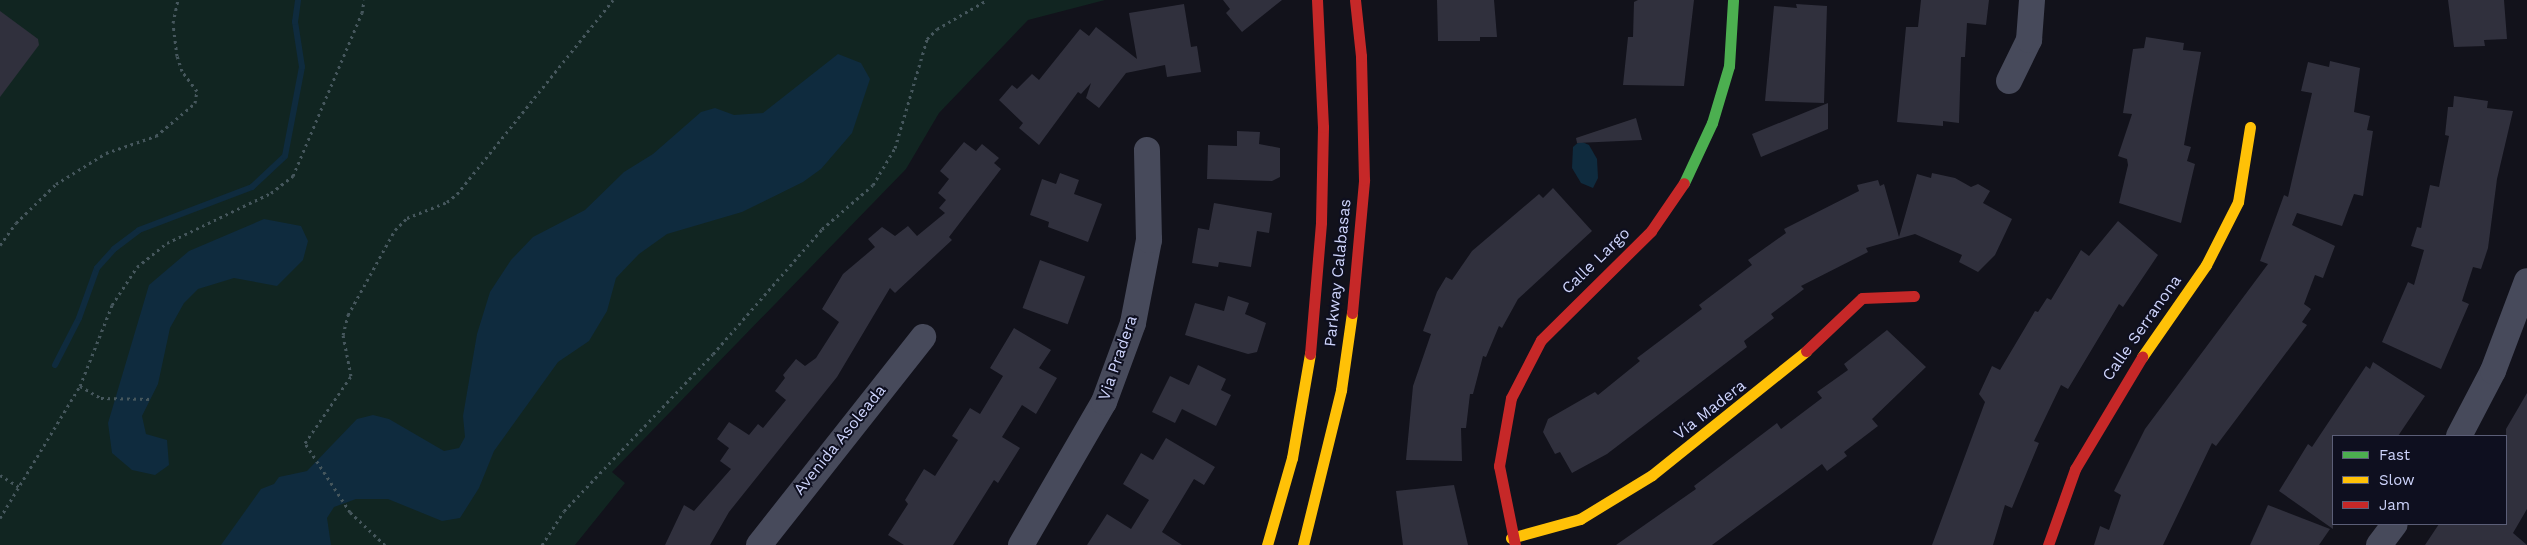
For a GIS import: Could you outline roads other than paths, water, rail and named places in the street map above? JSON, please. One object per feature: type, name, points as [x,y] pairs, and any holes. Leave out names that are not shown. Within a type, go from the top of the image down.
[{"type":"street","name":"Parkway Calabasas","points":[[1267,545],[1292,458],[1310,342],[1321,212],[1322,82],[1317,0]]},
{"type":"street","name":"Parkway Calabasas","points":[[1303,545],[1341,390],[1355,295],[1364,180],[1361,56],[1355,0]]},
{"type":"street","name":"Calle Largo","points":[[1513,542],[1499,466],[1511,398],[1540,340],[1651,230],[1687,179],[1712,123],[1729,66],[1733,0]]},
{"type":"street","points":[[2009,82],[2029,40],[2032,0]]},
{"type":"street","name":"Calle Serranona","points":[[2048,545],[2075,469],[2089,443],[2118,392],[2206,265],[2238,202],[2250,127]]},
{"type":"street","name":"Via Pradera","points":[[1020,545],[1104,402],[1133,323],[1148,240],[1147,150]]},
{"type":"street","points":[[2460,435],[2493,372],[2527,281]]},
{"type":"street","name":"Vía Madera","points":[[1513,542],[1580,519],[1652,475],[1782,374],[1862,298],[1914,296]]},
{"type":"street","name":"Avenida Asoleada","points":[[759,545],[924,337]]},
{"type":"street","points":[[2380,545],[2394,525]]},
{"type":"water","points":[[838,54],[861,63],[870,79],[852,133],[821,169],[803,182],[742,212],[667,234],[639,254],[616,278],[607,311],[589,341],[558,362],[494,451],[479,488],[460,518],[442,521],[388,499],[356,499],[334,507],[327,518],[331,545],[221,545],[261,489],[274,484],[279,477],[307,471],[357,419],[373,415],[389,419],[444,451],[459,448],[465,437],[463,416],[477,334],[490,292],[511,260],[533,237],[585,210],[624,172],[653,154],[701,112],[715,108],[734,115],[763,113]]},
{"type":"water","points":[[1580,141],[1589,145],[1597,159],[1598,178],[1593,188],[1581,183],[1572,168],[1573,147]]},
{"type":"water","points":[[264,219],[301,226],[308,241],[303,260],[277,286],[234,278],[198,289],[184,303],[170,328],[158,384],[142,416],[146,434],[167,440],[169,465],[155,475],[132,470],[112,453],[108,423],[149,285],[189,251]]},
{"type":"waterway","points":[[55,365],[79,318],[97,268],[114,249],[139,230],[252,187],[285,156],[302,67],[295,22],[298,0]]}]
